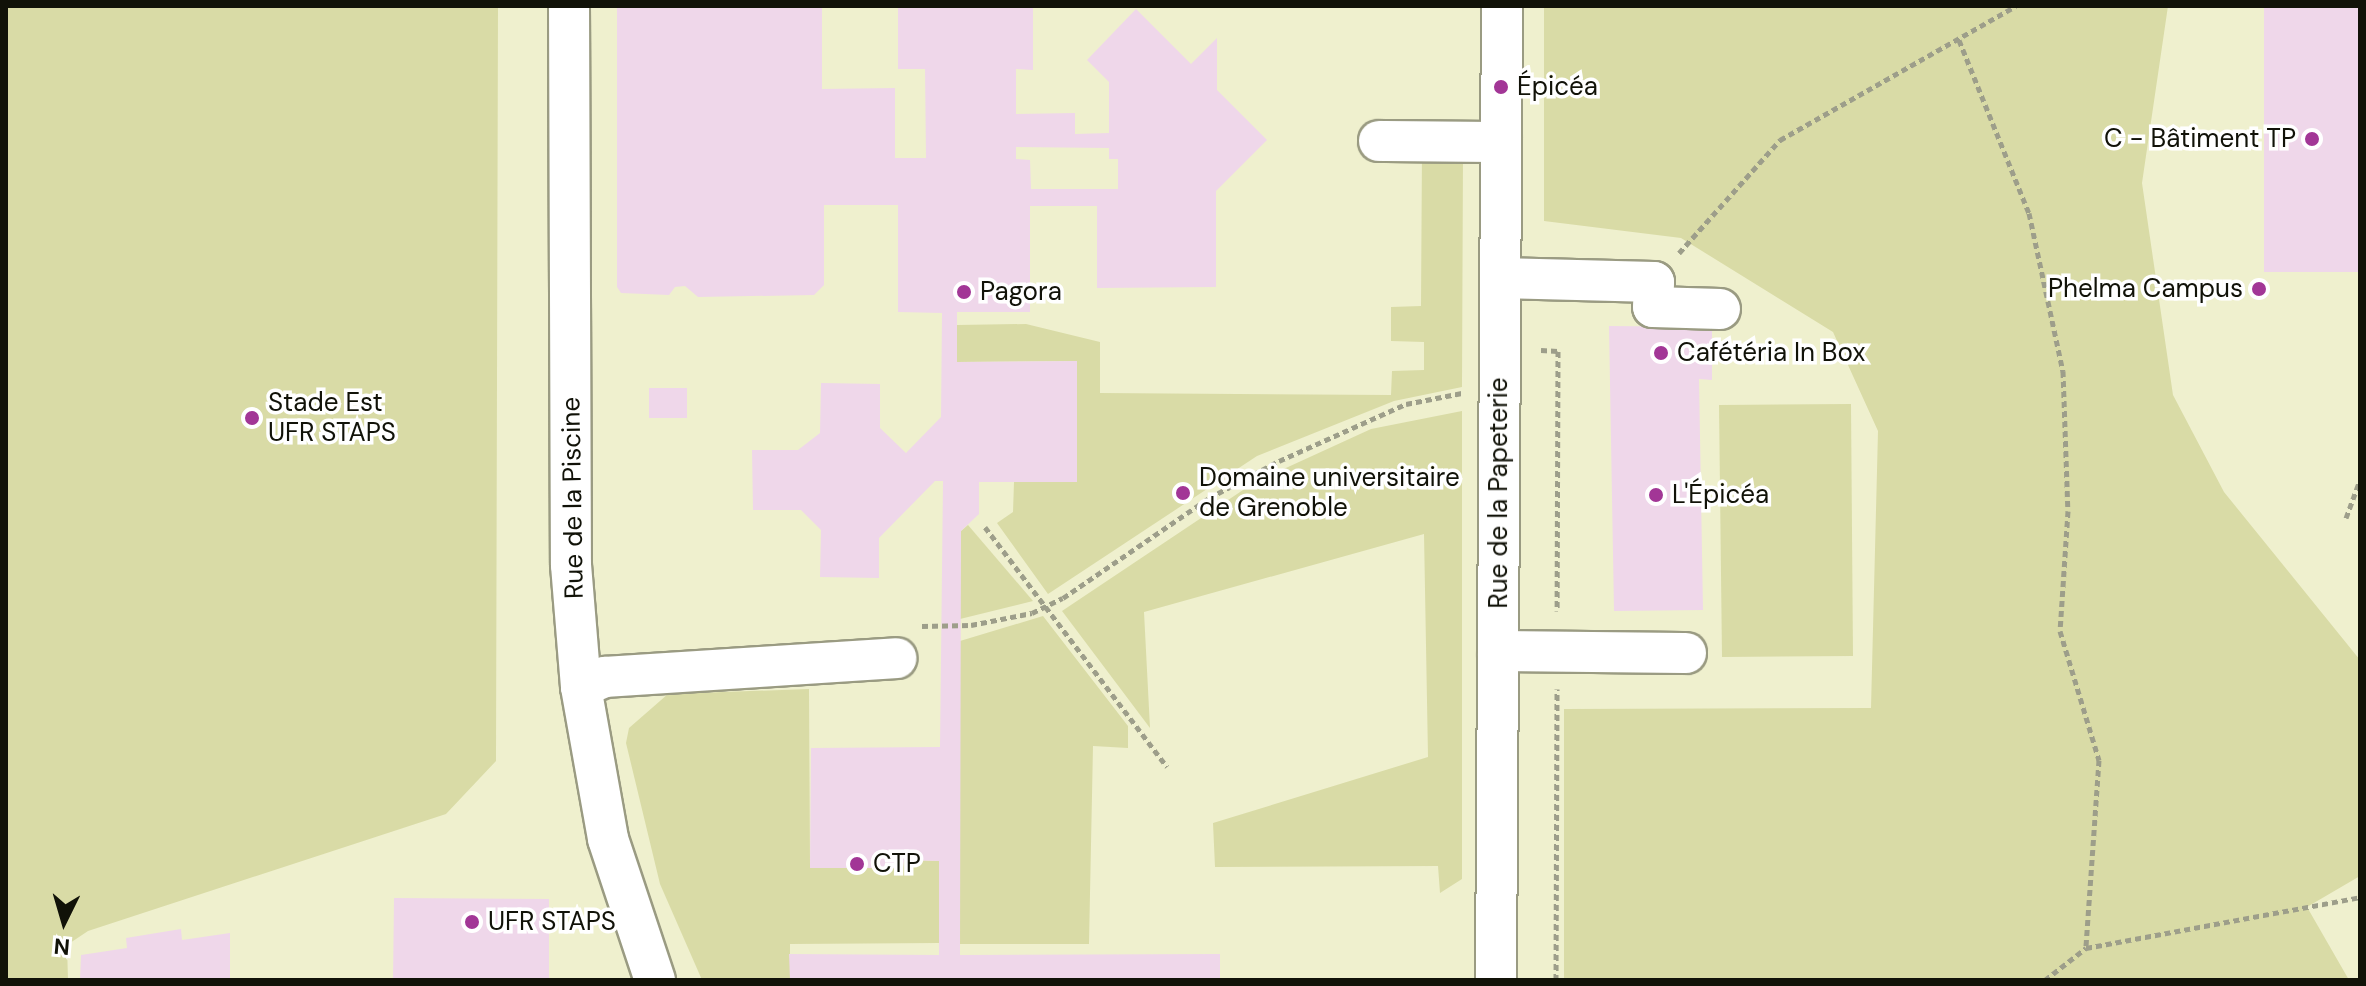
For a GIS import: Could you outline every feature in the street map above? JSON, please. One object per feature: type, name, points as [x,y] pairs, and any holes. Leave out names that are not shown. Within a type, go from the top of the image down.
[{"type":"street","name":"Rue de la Piscine","points":[[569,6],[571,565],[581,687],[608,839],[655,980]]},
{"type":"street","name":"Rue de la Papeterie","points":[[1496,980],[1502,6]]},
{"type":"street","points":[[1379,141],[1501,142]]},
{"type":"street","points":[[1500,278],[1654,282],[1653,307],[1720,309]]},
{"type":"street","points":[[1498,651],[1686,653]]},
{"type":"street","points":[[581,687],[605,677],[896,658]]},
{"type":"path","points":[[1654,282],[1780,140],[2016,6]]},
{"type":"path","points":[[1959,40],[2029,213],[2063,371],[2068,511],[2060,631],[2099,760],[2086,948]]},
{"type":"path","points":[[941,626],[995,622],[1046,606],[1209,498],[1279,461],[1406,404],[1475,393]]},
{"type":"path","points":[[2346,518],[2360,480]]},
{"type":"path","points":[[985,527],[1167,767]]},
{"type":"path","points":[[2045,980],[2086,948],[2360,897]]},
{"type":"shaded area","name":"Domaine universitaire de Grenoble","points":[[6,6],[2360,6],[2360,980],[6,980]]},
{"type":"shaded area","name":"Stade Est UFR STAPS","points":[[6,6],[498,6],[496,761],[446,814],[88,931],[67,945],[68,980],[6,980]]},
{"type":"shaded area","points":[[1544,6],[2168,6],[2142,183],[2173,395],[2224,492],[2360,660],[2360,876],[2307,907],[2349,980],[1564,980],[1564,709],[1871,708],[1878,431],[1833,332],[1681,238],[1544,221]]},
{"type":"shaded area","points":[[1422,149],[1463,155],[1462,387],[1394,401],[1257,456],[1048,594],[997,523],[1013,512],[1014,482],[1076,482],[1077,361],[957,362],[957,325],[1026,324],[1100,342],[1100,393],[1391,395],[1392,371],[1424,370],[1424,342],[1391,341],[1391,307],[1421,306]]},
{"type":"shaded area","points":[[1851,404],[1853,656],[1722,657],[1719,405]]},
{"type":"shaded area","points":[[1462,411],[1462,879],[1440,893],[1438,866],[1215,867],[1213,823],[1428,757],[1424,534],[1144,612],[1150,728],[1062,611],[1255,482],[1371,429]]},
{"type":"shaded area","points":[[968,525],[1033,601],[960,619],[961,531]]},
{"type":"shaded area","points":[[1043,616],[1128,726],[1128,748],[1093,746],[1089,944],[960,944],[960,641]]},
{"type":"shaded area","points":[[809,689],[810,868],[903,868],[904,860],[939,861],[939,943],[790,944],[790,980],[702,980],[660,884],[626,743],[629,728],[668,694]]},
{"type":"building","name":"Pagora","points":[[617,6],[822,6],[822,89],[895,88],[895,158],[926,158],[925,69],[898,69],[898,6],[1033,6],[1033,70],[1016,69],[1016,114],[1075,113],[1075,134],[1109,133],[1109,82],[1087,60],[1136,9],[1191,64],[1217,38],[1217,90],[1267,140],[1216,191],[1216,287],[1097,288],[1097,206],[1030,206],[1030,312],[957,312],[957,362],[1077,361],[1077,482],[979,482],[979,514],[961,531],[960,955],[1220,954],[1220,980],[790,980],[789,954],[939,955],[939,861],[904,860],[903,868],[810,868],[811,748],[940,747],[943,481],[935,481],[879,538],[879,578],[820,577],[821,530],[801,510],[753,510],[752,450],[798,450],[820,433],[821,383],[880,384],[880,428],[906,453],[941,417],[942,313],[898,312],[898,205],[824,205],[824,285],[814,295],[698,297],[685,286],[675,287],[669,295],[621,293],[617,287]],"holes":[[[1016,147],[1109,148],[1109,159],[1118,159],[1118,189],[1031,189],[1030,160],[1016,159]]]},
{"type":"building","name":"C - Bâtiment TP","points":[[2264,6],[2360,6],[2360,272],[2264,272]]},
{"type":"building","name":"L'Épicéa","points":[[1609,326],[1712,327],[1712,380],[1699,379],[1703,610],[1614,611]]},
{"type":"building","points":[[649,388],[687,388],[687,418],[649,418]]},
{"type":"building","name":"UFR STAPS","points":[[394,898],[549,899],[549,980],[393,980]]},
{"type":"building","points":[[181,929],[182,940],[230,933],[230,980],[80,980],[81,955],[127,948],[126,938]]},
{"type":"place","name":"Épicéa","points":[[1501,87]]},
{"type":"place","name":"C - Bâtiment TP","points":[[2312,139]]},
{"type":"place","name":"Phelma Campus","points":[[2259,289]]},
{"type":"place","name":"Pagora","points":[[964,292]]},
{"type":"place","name":"Cafétéria In Box","points":[[1661,353]]},
{"type":"place","name":"Stade Est UFR STAPS","points":[[252,418]]},
{"type":"place","name":"Domaine universitaire de Grenoble","points":[[1183,493]]},
{"type":"place","name":"L'Épicéa","points":[[1656,495]]},
{"type":"place","name":"CTP","points":[[857,864]]},
{"type":"place","name":"UFR STAPS","points":[[472,922]]}]
